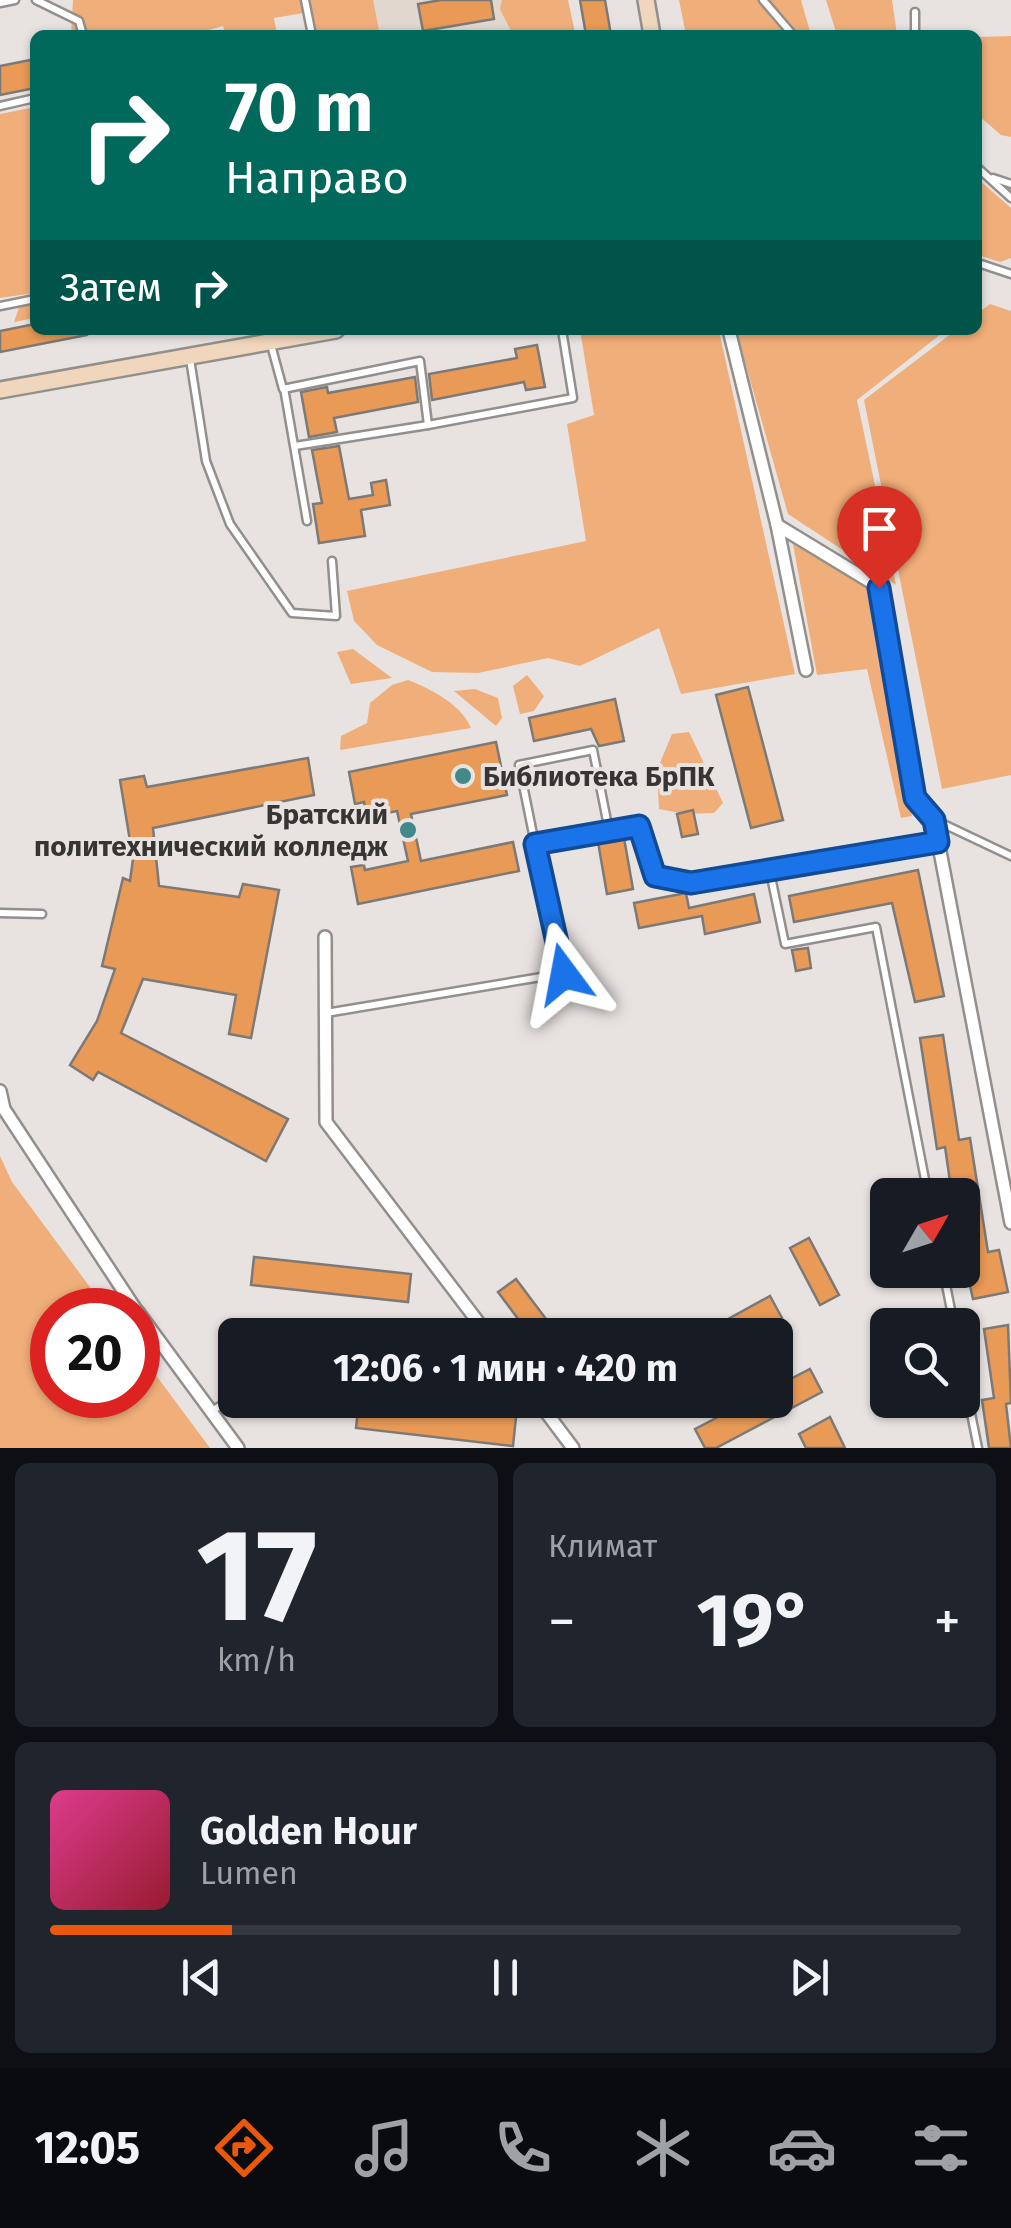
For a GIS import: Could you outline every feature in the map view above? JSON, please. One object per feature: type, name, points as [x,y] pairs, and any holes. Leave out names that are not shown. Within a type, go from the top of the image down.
[{"type":"street","points":[[646,0],[651,30]]},
{"type":"street","points":[[730,335],[777,525],[806,670]]},
{"type":"street","points":[[0,390],[189,356],[268,336]]},
{"type":"street","points":[[777,525],[879,588],[915,798],[934,820],[1011,1223]]},
{"type":"street","points":[[325,937],[326,1122],[475,1318]]},
{"type":"street","points":[[0,1092],[4,1109],[122,1288]]},
{"type":"street","points":[[160,1342],[238,1448]]},
{"type":"street","points":[[551,1418],[574,1448]]},
{"type":"lane","points":[[0,2],[15,0]]},
{"type":"lane","points":[[36,0],[79,21],[81,30]]},
{"type":"lane","points":[[305,0],[311,30]]},
{"type":"lane","points":[[763,0],[789,30]]},
{"type":"lane","points":[[915,12],[915,30]]},
{"type":"lane","points":[[0,106],[30,99]]},
{"type":"lane","points":[[982,172],[1011,198]]},
{"type":"lane","points":[[987,176],[1011,184]]},
{"type":"lane","points":[[982,264],[1011,271]]},
{"type":"lane","points":[[0,306],[30,300]]},
{"type":"lane","points":[[295,446],[573,398],[563,335]]},
{"type":"lane","points":[[268,336],[284,388],[307,521]]},
{"type":"lane","points":[[189,356],[206,461],[224,508],[292,612],[336,616],[332,561]]},
{"type":"lane","points":[[284,388],[420,361],[428,425]]},
{"type":"lane","points":[[326,1013],[564,974],[520,765],[594,750],[609,831]]},
{"type":"lane","points":[[934,820],[1011,856]]},
{"type":"lane","points":[[535,844],[639,826],[655,876],[691,883],[769,867],[938,842]]},
{"type":"lane","points":[[769,867],[785,944],[876,927],[925,1178]]},
{"type":"lane","points":[[0,914],[42,914]]},
{"type":"lane","points":[[212,1411],[218,1407]]},
{"type":"lane","points":[[972,1418],[978,1448]]},
{"type":"shaded area","points":[[73,0],[373,0],[379,30],[313,30],[309,12],[274,18],[276,30],[224,30],[223,26],[209,30],[71,30]]},
{"type":"shaded area","points":[[371,0],[517,0],[523,30],[376,30]]},
{"type":"shaded area","points":[[502,0],[568,0],[574,30],[510,30],[500,9]]},
{"type":"shaded area","points":[[679,0],[801,0],[810,30],[685,30]]},
{"type":"shaded area","points":[[826,0],[892,0],[896,30],[835,30]]},
{"type":"shaded area","points":[[1011,36],[1011,137],[1001,135],[982,118],[982,37]]},
{"type":"shaded area","points":[[30,108],[30,294],[0,298],[0,114]]},
{"type":"shaded area","points":[[982,183],[1011,208],[1011,258],[1000,262],[982,256]]},
{"type":"shaded area","points":[[30,296],[30,319],[14,322],[20,305]]},
{"type":"shaded area","points":[[990,304],[1011,311],[1011,775],[942,789],[864,400],[949,335],[982,335],[982,310]]},
{"type":"shaded area","points":[[581,335],[720,335],[795,674],[681,694],[659,628],[580,666],[548,658],[478,673],[432,672],[377,645],[354,621],[347,591],[586,541],[567,424],[594,415]]},
{"type":"shaded area","points":[[737,335],[940,335],[857,400],[896,585],[788,514]]},
{"type":"shaded area","points":[[793,544],[866,585],[912,816],[901,818],[867,669],[817,675]]},
{"type":"shaded area","points":[[353,649],[392,678],[351,684],[337,652]]},
{"type":"shaded area","points":[[527,675],[544,696],[534,711],[520,714],[513,686]]},
{"type":"shaded area","points":[[408,680],[453,705],[471,728],[340,750],[341,736],[367,723],[370,703],[392,685]]},
{"type":"shaded area","points":[[475,689],[498,698],[502,718],[496,726],[454,691]]},
{"type":"shaded area","points":[[689,732],[723,803],[714,813],[685,814],[659,809],[657,770],[672,734]]},
{"type":"shaded area","points":[[0,1156],[12,1182],[91,1288],[30,1288],[30,1418],[160,1418],[160,1381],[210,1448],[0,1448]]},
{"type":"building","points":[[491,0],[494,19],[423,30],[418,4]]},
{"type":"building","points":[[580,0],[605,0],[610,30],[585,30]]},
{"type":"building","points":[[30,60],[30,89],[0,95],[0,66]]},
{"type":"building","points":[[30,325],[30,335],[87,335],[0,352],[0,331]]},
{"type":"building","points":[[537,345],[545,387],[526,390],[524,382],[432,400],[429,374],[517,358],[515,349]]},
{"type":"building","points":[[415,377],[418,402],[334,418],[337,432],[309,437],[301,392],[327,387],[328,393]]},
{"type":"building","points":[[339,446],[349,499],[373,495],[371,483],[386,480],[390,505],[361,510],[365,536],[319,543],[313,504],[322,503],[312,450]]},
{"type":"building","points":[[748,687],[783,820],[751,828],[716,695]]},
{"type":"building","points":[[615,699],[624,741],[599,746],[591,729],[534,741],[529,718]]},
{"type":"building","name":"Братский политехнический колледж","points":[[496,742],[507,795],[411,814],[421,861],[513,842],[519,871],[358,904],[351,867],[364,865],[365,870],[408,861],[397,811],[367,817],[364,802],[355,804],[349,772]]},
{"type":"building","points":[[308,758],[314,795],[153,828],[159,886],[239,897],[243,884],[279,890],[251,1038],[229,1034],[236,995],[143,979],[121,1033],[288,1119],[266,1161],[98,1072],[93,1080],[70,1065],[97,1021],[115,969],[102,966],[123,878],[130,881],[133,859],[120,780],[144,776],[147,787]]},
{"type":"building","points":[[693,810],[698,834],[682,837],[677,814]]},
{"type":"building","points":[[624,838],[633,889],[607,894],[598,842]]},
{"type":"building","points":[[918,870],[944,996],[915,1002],[892,903],[794,922],[789,896]]},
{"type":"building","points":[[686,893],[689,908],[754,894],[760,922],[705,934],[702,916],[639,928],[634,903]]},
{"type":"building","points":[[808,948],[811,968],[796,971],[792,950]]},
{"type":"building","points":[[943,1035],[959,1140],[970,1138],[976,1178],[950,1178],[945,1147],[937,1149],[920,1038]]},
{"type":"building","points":[[980,1201],[988,1252],[999,1250],[1008,1292],[973,1299],[971,1288],[980,1288]]},
{"type":"building","points":[[809,1238],[839,1295],[820,1305],[790,1248]]},
{"type":"building","points":[[254,1257],[411,1274],[408,1302],[251,1285]]},
{"type":"building","points":[[516,1279],[545,1318],[517,1318],[498,1292]]},
{"type":"building","points":[[770,1296],[782,1318],[730,1318]]},
{"type":"building","points":[[1008,1325],[1011,1403],[1006,1404],[1011,1448],[989,1448],[982,1400],[994,1398],[984,1329]]},
{"type":"building","points":[[810,1369],[822,1392],[793,1407],[793,1378]]},
{"type":"building","points":[[830,1417],[845,1448],[806,1448],[799,1434]]},
{"type":"building","points":[[357,1418],[516,1418],[513,1446],[356,1428]]},
{"type":"building","points":[[716,1418],[773,1418],[716,1448],[705,1448],[695,1429]]},
{"type":"place","name":"Библиотека БрПК","points":[[463,776]]},
{"type":"place","name":"Братский политехнический колледж","points":[[408,830]]},
{"type":"route","points":[[564,974],[535,844],[639,826],[655,876],[691,883],[769,867],[938,842],[934,820],[915,798],[879,588]]}]
